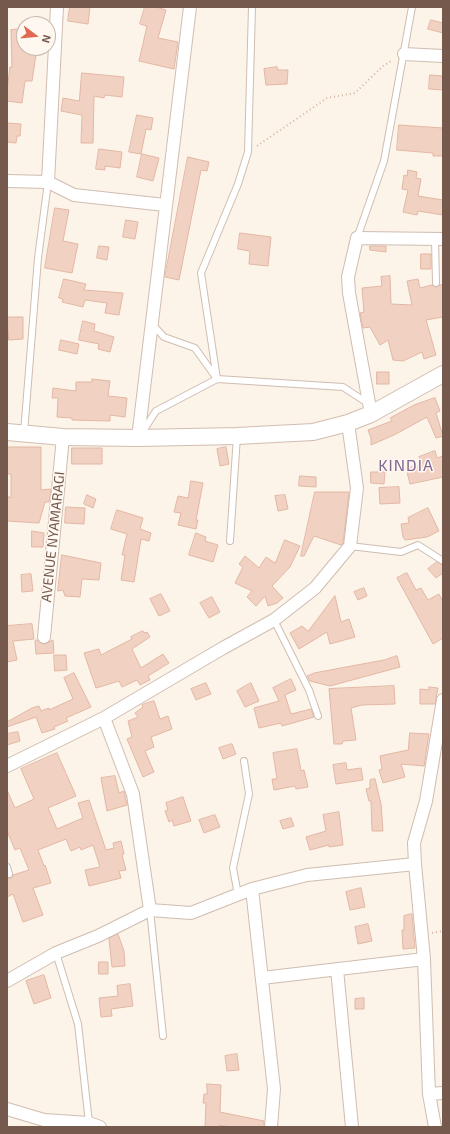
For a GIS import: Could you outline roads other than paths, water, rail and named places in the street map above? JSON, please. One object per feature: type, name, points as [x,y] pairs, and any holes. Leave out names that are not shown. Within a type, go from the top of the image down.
[{"type":"street","points":[[48,182],[57,7]]},
{"type":"street","points":[[138,438],[190,7]]},
{"type":"street","points":[[404,54],[443,56]]},
{"type":"street","points":[[7,181],[48,182],[74,195],[165,205]]},
{"type":"street","points":[[370,409],[348,293],[348,277],[357,238],[439,240]]},
{"type":"street","points":[[7,432],[63,438],[237,436],[313,432],[348,423],[370,409],[442,377]]},
{"type":"street","points":[[7,766],[104,718],[223,648],[274,620],[315,588],[350,546],[357,488],[348,423]]},
{"type":"street","name":"AVENUE NYAMARAGI","points":[[44,636],[63,438]]},
{"type":"street","points":[[435,1127],[429,1094],[424,958],[414,843],[426,801],[443,700]]},
{"type":"street","points":[[104,718],[133,794],[150,910]]},
{"type":"street","points":[[7,981],[56,953],[98,936],[150,910],[191,913],[252,889],[307,875],[415,864]]},
{"type":"street","points":[[252,889],[274,1089],[271,1127]]},
{"type":"street","points":[[262,978],[424,958]]},
{"type":"street","points":[[337,969],[352,1127]]},
{"type":"street","points":[[429,1094],[443,1093]]},
{"type":"street","points":[[7,1109],[44,1120],[94,1125]]},
{"type":"lane","points":[[217,379],[201,273],[238,184],[248,152],[252,7]]},
{"type":"lane","points":[[357,238],[384,161],[412,7]]},
{"type":"lane","points":[[24,433],[38,258],[48,182]]},
{"type":"lane","points":[[436,283],[439,240]]},
{"type":"lane","points":[[152,324],[164,337],[195,348],[217,379]]},
{"type":"lane","points":[[138,438],[156,411],[217,379],[343,387],[370,409]]},
{"type":"lane","points":[[230,541],[237,436]]},
{"type":"lane","points":[[350,546],[401,552],[418,545],[443,560]]},
{"type":"lane","points":[[274,620],[309,690],[318,716]]},
{"type":"lane","points":[[238,895],[232,868],[249,794],[244,761]]},
{"type":"lane","points":[[7,867],[9,874]]},
{"type":"lane","points":[[150,910],[163,1036]]},
{"type":"lane","points":[[56,953],[78,1024],[94,1125]]},
{"type":"district","name":"KINDIA","points":[[406,466]]}]
